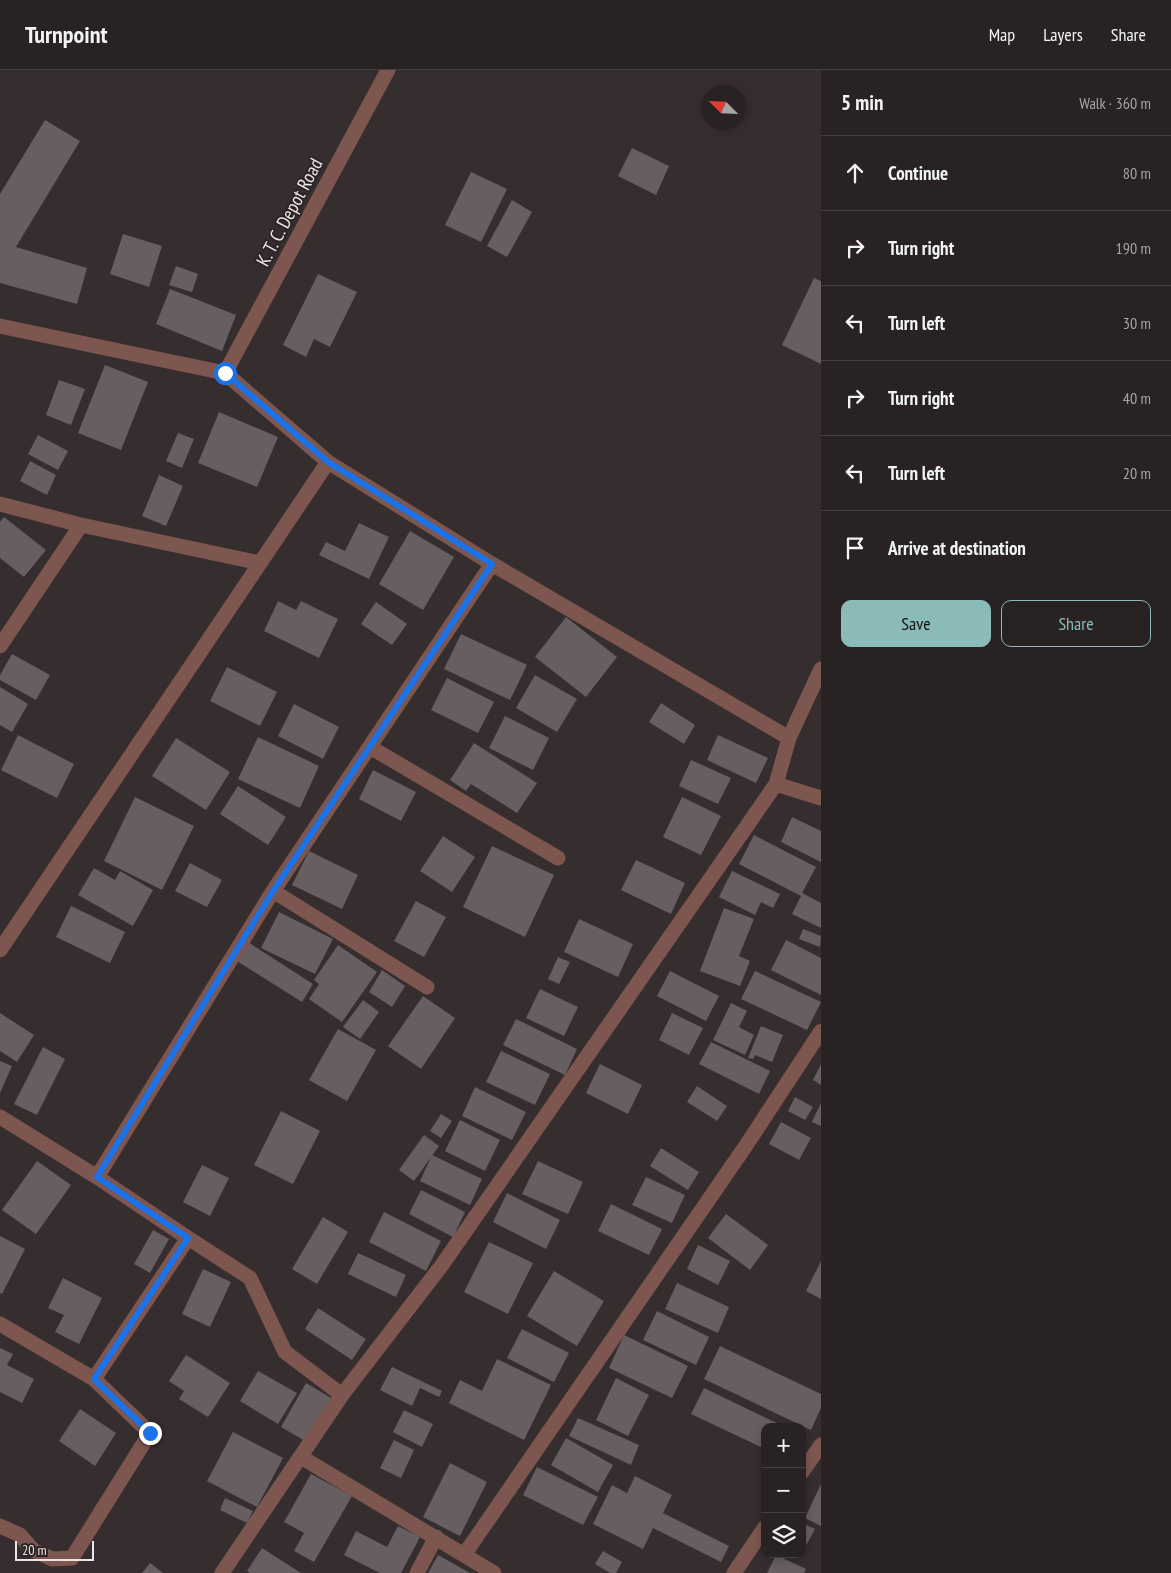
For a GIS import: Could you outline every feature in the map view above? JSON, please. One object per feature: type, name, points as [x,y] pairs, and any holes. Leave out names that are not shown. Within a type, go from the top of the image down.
[{"type":"street","name":"K. T. C. Depot Road","points":[[225,373],[388,70]]},
{"type":"street","points":[[0,326],[225,373],[328,462],[492,564],[789,738]]},
{"type":"street","points":[[0,950],[328,462]]},
{"type":"street","points":[[0,504],[81,525],[260,563]]},
{"type":"street","points":[[0,646],[81,525]]},
{"type":"street","points":[[97,1177],[273,891],[492,564]]},
{"type":"street","points":[[222,1573],[342,1395],[442,1265],[776,784],[789,738],[821,669]]},
{"type":"street","points":[[370,747],[558,858]]},
{"type":"street","points":[[776,784],[821,798]]},
{"type":"street","points":[[273,891],[427,987]]},
{"type":"street","points":[[464,1554],[747,1144],[821,1031]]},
{"type":"street","points":[[0,1117],[97,1177],[250,1278],[285,1352],[342,1395]]},
{"type":"street","points":[[94,1379],[188,1238]]},
{"type":"street","points":[[0,1324],[94,1379],[150,1433],[72,1558],[52,1559],[33,1550],[20,1534],[0,1526]]},
{"type":"street","points":[[805,1468],[821,1445]]},
{"type":"street","points":[[301,1457],[494,1573]]},
{"type":"street","points":[[734,1573],[761,1533]]},
{"type":"street","points":[[417,1573],[436,1537]]},
{"type":"building","points":[[45,120],[80,141],[16,247],[87,268],[77,304],[0,283],[0,194]]},
{"type":"building","points":[[632,148],[669,166],[656,195],[618,176]]},
{"type":"building","points":[[471,172],[507,189],[481,242],[445,225]]},
{"type":"building","points":[[512,200],[532,212],[507,257],[487,246]]},
{"type":"building","points":[[123,234],[162,246],[149,287],[110,274]]},
{"type":"building","points":[[176,266],[198,274],[192,292],[169,285]]},
{"type":"building","points":[[318,274],[357,292],[330,347],[314,339],[306,357],[283,345]]},
{"type":"building","points":[[814,278],[821,281],[821,364],[782,345]]},
{"type":"building","points":[[170,289],[236,315],[222,351],[156,324]]},
{"type":"building","points":[[105,365],[148,382],[121,450],[78,433]]},
{"type":"building","points":[[59,380],[85,389],[71,425],[46,415]]},
{"type":"building","points":[[219,412],[278,437],[257,487],[198,463]]},
{"type":"building","points":[[178,433],[194,439],[182,468],[166,461]]},
{"type":"building","points":[[38,435],[68,451],[58,470],[28,454]]},
{"type":"building","points":[[30,461],[56,475],[47,495],[20,481]]},
{"type":"building","points":[[159,475],[183,486],[166,526],[142,516]]},
{"type":"building","points":[[4,517],[46,550],[24,577],[0,558],[0,522]]},
{"type":"building","points":[[359,523],[389,537],[369,579],[319,555],[326,542],[345,551]]},
{"type":"building","points":[[410,531],[454,557],[423,610],[379,584]]},
{"type":"building","points":[[278,601],[296,610],[301,601],[338,619],[319,658],[264,631]]},
{"type":"building","points":[[376,602],[407,624],[392,645],[361,624]]},
{"type":"building","points":[[566,617],[617,657],[586,697],[535,657]]},
{"type":"building","points":[[461,634],[527,665],[510,700],[444,669]]},
{"type":"building","points":[[12,654],[50,675],[36,700],[0,680],[0,675]]},
{"type":"building","points":[[227,667],[277,692],[260,726],[210,701]]},
{"type":"building","points":[[535,675],[577,699],[557,732],[516,708]]},
{"type":"building","points":[[447,678],[494,702],[478,733],[431,710]]},
{"type":"building","points":[[0,687],[28,704],[12,732],[0,725]]},
{"type":"building","points":[[661,703],[695,725],[684,744],[649,722]]},
{"type":"building","points":[[294,704],[339,727],[323,759],[278,736]]},
{"type":"building","points":[[505,716],[549,738],[533,770],[489,748]]},
{"type":"building","points":[[18,735],[74,764],[57,798],[1,770]]},
{"type":"building","points":[[718,735],[768,758],[756,783],[707,760]]},
{"type":"building","points":[[258,737],[319,766],[300,808],[238,779]]},
{"type":"building","points":[[176,738],[230,772],[206,810],[152,776]]},
{"type":"building","points":[[474,743],[537,783],[517,813],[471,784],[466,791],[450,780]]},
{"type":"building","points":[[691,760],[731,778],[718,804],[679,786]]},
{"type":"building","points":[[373,770],[416,792],[401,821],[359,799]]},
{"type":"building","points":[[238,786],[286,817],[268,845],[220,814]]},
{"type":"building","points":[[135,797],[194,826],[162,890],[104,861]]},
{"type":"building","points":[[682,797],[721,816],[701,855],[663,837]]},
{"type":"building","points":[[792,817],[821,831],[821,862],[781,842]]},
{"type":"building","points":[[754,835],[816,867],[802,893],[821,903],[821,928],[792,914],[801,896],[739,864]]},
{"type":"building","points":[[443,836],[475,857],[452,892],[420,871]]},
{"type":"building","points":[[492,846],[554,875],[525,937],[463,907]]},
{"type":"building","points":[[309,851],[358,875],[342,909],[292,885]]},
{"type":"building","points":[[636,860],[685,883],[671,914],[621,890]]},
{"type":"building","points":[[190,863],[222,880],[207,907],[175,891]]},
{"type":"building","points":[[94,868],[115,880],[120,871],[153,890],[133,926],[78,895]]},
{"type":"building","points":[[732,871],[780,894],[773,908],[761,902],[755,915],[719,897]]},
{"type":"building","points":[[416,901],[446,917],[424,957],[394,941]]},
{"type":"building","points":[[71,906],[125,932],[110,963],[56,937]]},
{"type":"building","points":[[724,908],[754,919],[739,956],[750,961],[740,986],[700,971]]},
{"type":"building","points":[[279,912],[333,939],[315,974],[261,948]]},
{"type":"building","points":[[579,919],[633,944],[618,977],[564,952]]},
{"type":"building","points":[[803,929],[821,936],[820,947],[799,939]]},
{"type":"building","points":[[786,940],[821,958],[821,995],[771,970]]},
{"type":"building","points":[[248,942],[313,984],[302,1002],[237,961]]},
{"type":"building","points":[[338,945],[377,972],[342,1022],[309,999],[319,984],[314,980]]},
{"type":"building","points":[[558,957],[570,962],[559,984],[548,979]]},
{"type":"building","points":[[382,970],[405,986],[392,1007],[369,992]]},
{"type":"building","points":[[670,971],[719,996],[706,1021],[657,996]]},
{"type":"building","points":[[755,971],[821,1002],[807,1030],[741,999]]},
{"type":"building","points":[[540,989],[578,1007],[564,1036],[526,1018]]},
{"type":"building","points":[[423,996],[455,1018],[421,1069],[388,1046]]},
{"type":"building","points":[[363,1000],[379,1012],[360,1039],[343,1027]]},
{"type":"building","points":[[731,1003],[747,1011],[739,1027],[754,1035],[745,1055],[713,1040]]},
{"type":"building","points":[[0,1013],[34,1035],[17,1062],[0,1051]]},
{"type":"building","points":[[672,1013],[703,1028],[689,1055],[659,1040]]},
{"type":"building","points":[[516,1019],[577,1049],[565,1075],[503,1045]]},
{"type":"building","points":[[761,1026],[783,1035],[772,1062],[755,1055],[753,1059],[748,1058]]},
{"type":"building","points":[[338,1029],[376,1050],[347,1101],[309,1080]]},
{"type":"building","points":[[711,1042],[770,1071],[759,1094],[699,1064]]},
{"type":"building","points":[[43,1047],[65,1059],[37,1115],[14,1104]]},
{"type":"building","points":[[501,1051],[550,1074],[535,1105],[486,1082]]},
{"type":"building","points":[[0,1061],[12,1066],[0,1093]]},
{"type":"building","points":[[600,1064],[642,1085],[628,1114],[586,1093]]},
{"type":"building","points":[[821,1064],[821,1085],[813,1080]]},
{"type":"building","points":[[697,1086],[727,1106],[717,1121],[687,1102]]},
{"type":"building","points":[[475,1087],[526,1112],[512,1140],[462,1116]]},
{"type":"building","points":[[795,1097],[813,1107],[805,1120],[788,1111]]},
{"type":"building","points":[[821,1103],[821,1126],[812,1122]]},
{"type":"building","points":[[281,1111],[320,1131],[293,1184],[254,1165]]},
{"type":"building","points":[[441,1114],[452,1121],[441,1138],[430,1131]]},
{"type":"building","points":[[460,1120],[500,1140],[485,1171],[445,1151]]},
{"type":"building","points":[[781,1122],[811,1138],[799,1160],[769,1144]]},
{"type":"building","points":[[424,1135],[439,1146],[414,1181],[399,1170]]},
{"type":"building","points":[[661,1148],[699,1172],[688,1190],[650,1166]]},
{"type":"building","points":[[432,1155],[482,1179],[470,1205],[420,1181]]},
{"type":"building","points":[[37,1161],[71,1185],[36,1234],[2,1210]]},
{"type":"building","points":[[538,1161],[583,1182],[568,1214],[522,1194]]},
{"type":"building","points":[[202,1165],[229,1178],[210,1216],[183,1202]]},
{"type":"building","points":[[646,1177],[685,1195],[672,1223],[632,1205]]},
{"type":"building","points":[[421,1190],[465,1212],[453,1237],[409,1214]]},
{"type":"building","points":[[507,1193],[560,1220],[546,1249],[493,1222]]},
{"type":"building","points":[[611,1204],[662,1229],[649,1255],[598,1231]]},
{"type":"building","points":[[384,1212],[441,1241],[426,1271],[369,1242]]},
{"type":"building","points":[[726,1214],[768,1245],[750,1270],[708,1238]]},
{"type":"building","points":[[323,1217],[348,1232],[317,1284],[292,1269]]},
{"type":"building","points":[[153,1230],[169,1239],[150,1273],[134,1264]]},
{"type":"building","points":[[0,1236],[25,1249],[2,1294],[0,1293]]},
{"type":"building","points":[[489,1242],[533,1263],[508,1314],[464,1292]]},
{"type":"building","points":[[698,1245],[730,1261],[718,1285],[687,1269]]},
{"type":"building","points":[[358,1253],[406,1275],[396,1297],[348,1274]]},
{"type":"building","points":[[821,1261],[821,1299],[806,1291]]},
{"type":"building","points":[[203,1269],[231,1282],[210,1327],[182,1314]]},
{"type":"building","points":[[554,1271],[604,1301],[577,1346],[527,1316]]},
{"type":"building","points":[[63,1278],[102,1298],[79,1344],[55,1332],[64,1315],[48,1308]]},
{"type":"building","points":[[677,1283],[729,1307],[718,1333],[665,1309]]},
{"type":"building","points":[[318,1308],[366,1339],[352,1360],[305,1329]]},
{"type":"building","points":[[657,1311],[709,1337],[696,1365],[643,1340]]},
{"type":"building","points":[[522,1329],[569,1353],[554,1382],[507,1358]]},
{"type":"building","points":[[624,1335],[688,1366],[672,1398],[609,1368]]},
{"type":"building","points":[[720,1346],[821,1394],[821,1408],[811,1430],[806,1428],[806,1423],[796,1423],[704,1379]]},
{"type":"building","points":[[0,1348],[13,1354],[7,1365],[34,1379],[22,1403],[0,1392]]},
{"type":"building","points":[[186,1355],[230,1383],[208,1417],[179,1399],[184,1391],[169,1381]]},
{"type":"building","points":[[497,1359],[551,1385],[524,1440],[449,1403],[460,1380],[482,1391]]},
{"type":"building","points":[[392,1367],[442,1391],[439,1397],[420,1388],[412,1406],[380,1390]]},
{"type":"building","points":[[258,1371],[297,1393],[278,1424],[240,1401]]},
{"type":"building","points":[[616,1378],[649,1395],[628,1436],[596,1420]]},
{"type":"building","points":[[306,1383],[331,1398],[305,1441],[281,1427]]},
{"type":"building","points":[[704,1388],[777,1423],[761,1423],[761,1447],[691,1414]]},
{"type":"building","points":[[80,1409],[116,1433],[95,1466],[59,1441]]},
{"type":"building","points":[[404,1410],[433,1424],[422,1447],[393,1432]]},
{"type":"building","points":[[578,1418],[639,1445],[631,1465],[569,1436]]},
{"type":"building","points":[[233,1432],[283,1458],[257,1507],[207,1481]]},
{"type":"building","points":[[566,1438],[613,1465],[598,1492],[551,1465]]},
{"type":"building","points":[[394,1440],[414,1450],[401,1478],[380,1468]]},
{"type":"building","points":[[450,1463],[487,1482],[460,1536],[423,1517]]},
{"type":"building","points":[[537,1467],[598,1497],[583,1525],[523,1495]]},
{"type":"building","points":[[311,1474],[352,1496],[314,1562],[294,1551],[304,1533],[284,1522]]},
{"type":"building","points":[[635,1476],[672,1495],[663,1513],[729,1546],[721,1562],[653,1528],[643,1549],[593,1524],[612,1485],[627,1493]]},
{"type":"building","points":[[821,1484],[821,1526],[806,1518]]},
{"type":"building","points":[[225,1498],[253,1511],[247,1523],[220,1510]]},
{"type":"building","points":[[806,1525],[815,1529],[806,1546]]},
{"type":"building","points":[[398,1526],[420,1537],[401,1573],[380,1573],[344,1555],[356,1531],[387,1547]]},
{"type":"building","points":[[262,1548],[301,1573],[250,1573],[247,1571]]},
{"type":"building","points":[[603,1551],[622,1562],[616,1573],[610,1573],[595,1564]]},
{"type":"building","points":[[438,1555],[470,1573],[428,1573]]},
{"type":"building","points":[[774,1558],[782,1558],[806,1569],[804,1573],[767,1573]]},
{"type":"building","points":[[150,1563],[163,1573],[142,1573]]},
{"type":"route","points":[[150,1433],[94,1379],[188,1238],[97,1177],[273,891],[492,564],[328,462],[225,373]]}]
